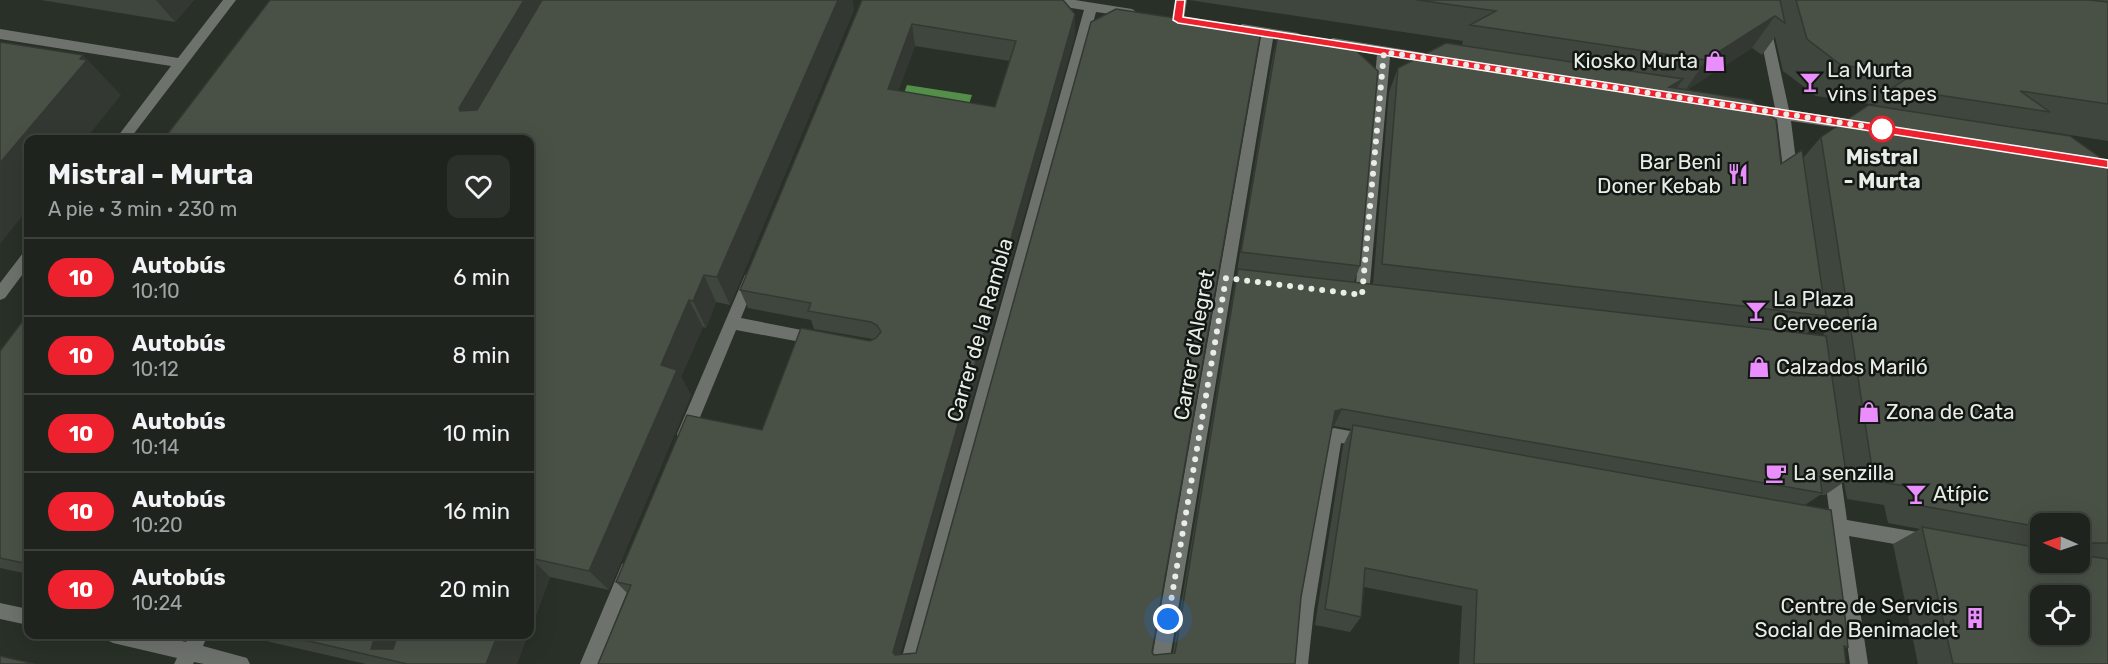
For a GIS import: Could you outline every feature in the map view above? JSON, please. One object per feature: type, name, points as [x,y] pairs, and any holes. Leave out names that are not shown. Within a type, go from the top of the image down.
[{"type":"street","points":[[125,135],[230,0]]},
{"type":"street","points":[[1046,0],[1146,15]]},
{"type":"street","points":[[1178,19],[1180,0]]},
{"type":"street","points":[[1759,0],[1783,114],[1794,195]]},
{"type":"street","name":"Carrer de la Rambla","points":[[909,664],[1091,7]]},
{"type":"street","points":[[1228,27],[1454,63]]},
{"type":"street","name":"Carrer d'Alegret","points":[[1160,664],[1232,279],[1268,33]]},
{"type":"street","points":[[0,34],[180,63]]},
{"type":"street","points":[[1362,295],[1384,52]]},
{"type":"street","points":[[1734,107],[1869,127]]},
{"type":"street","points":[[0,294],[24,263]]},
{"type":"street","points":[[681,444],[754,269]]},
{"type":"street","points":[[731,323],[831,341]]},
{"type":"street","points":[[1299,664],[1334,435],[1381,443]]},
{"type":"street","points":[[1830,459],[1859,664]]},
{"type":"street","points":[[1793,518],[1934,542]]},
{"type":"street","points":[[589,664],[635,554]]},
{"type":"street","points":[[0,610],[24,616]]},
{"type":"street","points":[[128,639],[187,658],[241,664]]},
{"type":"street","points":[[187,658],[197,639]]},
{"type":"shaded area","points":[[907,85],[972,95],[966,113],[898,110]]},
{"type":"building","points":[[270,0],[524,0],[459,108],[460,111],[477,110],[542,0],[838,0],[717,277],[704,275],[693,301],[689,300],[661,365],[677,370],[589,571],[534,559],[534,135],[167,135]]},
{"type":"building","points":[[862,0],[1063,0],[1075,14],[893,652],[895,655],[916,653],[1091,22],[1116,9],[1261,31],[1152,652],[1154,655],[1175,653],[1238,269],[1826,336],[1847,480],[1820,476],[1822,493],[1342,409],[1335,411],[1301,597],[1295,664],[598,664],[631,585],[616,582],[687,415],[762,430],[801,328],[870,341],[881,332],[877,325],[871,322],[808,311],[811,303],[740,290]],"holes":[[[912,24],[1016,41],[995,107],[888,89]]]},
{"type":"building","points":[[1417,0],[1780,0],[1785,23],[1775,16],[1706,60],[1470,25],[1496,11]]},
{"type":"building","points":[[1796,0],[2089,0],[2108,2],[2108,104],[2020,91],[2050,112],[1892,88],[1912,75],[1841,65],[1807,39]]},
{"type":"building","points":[[1278,34],[1350,45],[1378,71],[1360,266],[1241,252]]},
{"type":"building","points":[[0,42],[83,55],[80,59],[87,60],[0,163]]},
{"type":"building","points":[[1446,43],[1683,79],[1669,87],[1751,100],[1776,120],[1781,164],[1802,150],[1826,316],[1382,264],[1398,68]]},
{"type":"building","points":[[1869,105],[2070,136],[2108,163],[2108,543],[2090,543],[2090,513],[2030,513],[2030,525],[1917,505],[1913,487],[1874,481],[1821,137]]},
{"type":"building","points":[[24,319],[24,563],[0,558],[0,351]]},
{"type":"building","points":[[1353,425],[1831,510],[1848,647],[1844,646],[1846,664],[1474,664],[1477,590],[1365,568],[1361,617],[1325,609]]},
{"type":"building","name":"Centre de Servicis Social de Benimaclet","points":[[1922,527],[2030,546],[2030,573],[2090,573],[2090,556],[2108,559],[2108,664],[1953,664]]},
{"type":"building","points":[[300,639],[374,639],[371,649],[393,649],[396,639],[496,639],[486,664],[407,664]]},
{"type":"building","points":[[0,656],[35,664],[0,664]]},
{"type":"bus line","name":"10","points":[[1181,0],[1178,20],[2108,164]]},
{"type":"place","name":"Kiosko Murta","points":[[1715,61]]},
{"type":"place","name":"La Murta vins i tapes","points":[[1810,82]]},
{"type":"place","name":"Mistral - Murta","points":[[1882,129]]},
{"type":"place","name":"Bar Beni Doner Kebab","points":[[1738,174]]},
{"type":"place","name":"La Plaza Cervecería","points":[[1756,311]]},
{"type":"place","name":"Calzados Mariló","points":[[1759,367]]},
{"type":"place","name":"Zona de Cata","points":[[1869,412]]},
{"type":"place","name":"La senzilla","points":[[1776,473]]},
{"type":"place","name":"Atípic","points":[[1916,494]]},
{"type":"place","name":"Centre de Servicis Social de Benimaclet","points":[[1975,618]]},
{"type":"route","points":[[1168,619],[1226,278],[1362,295],[1384,52],[1882,129]]}]
